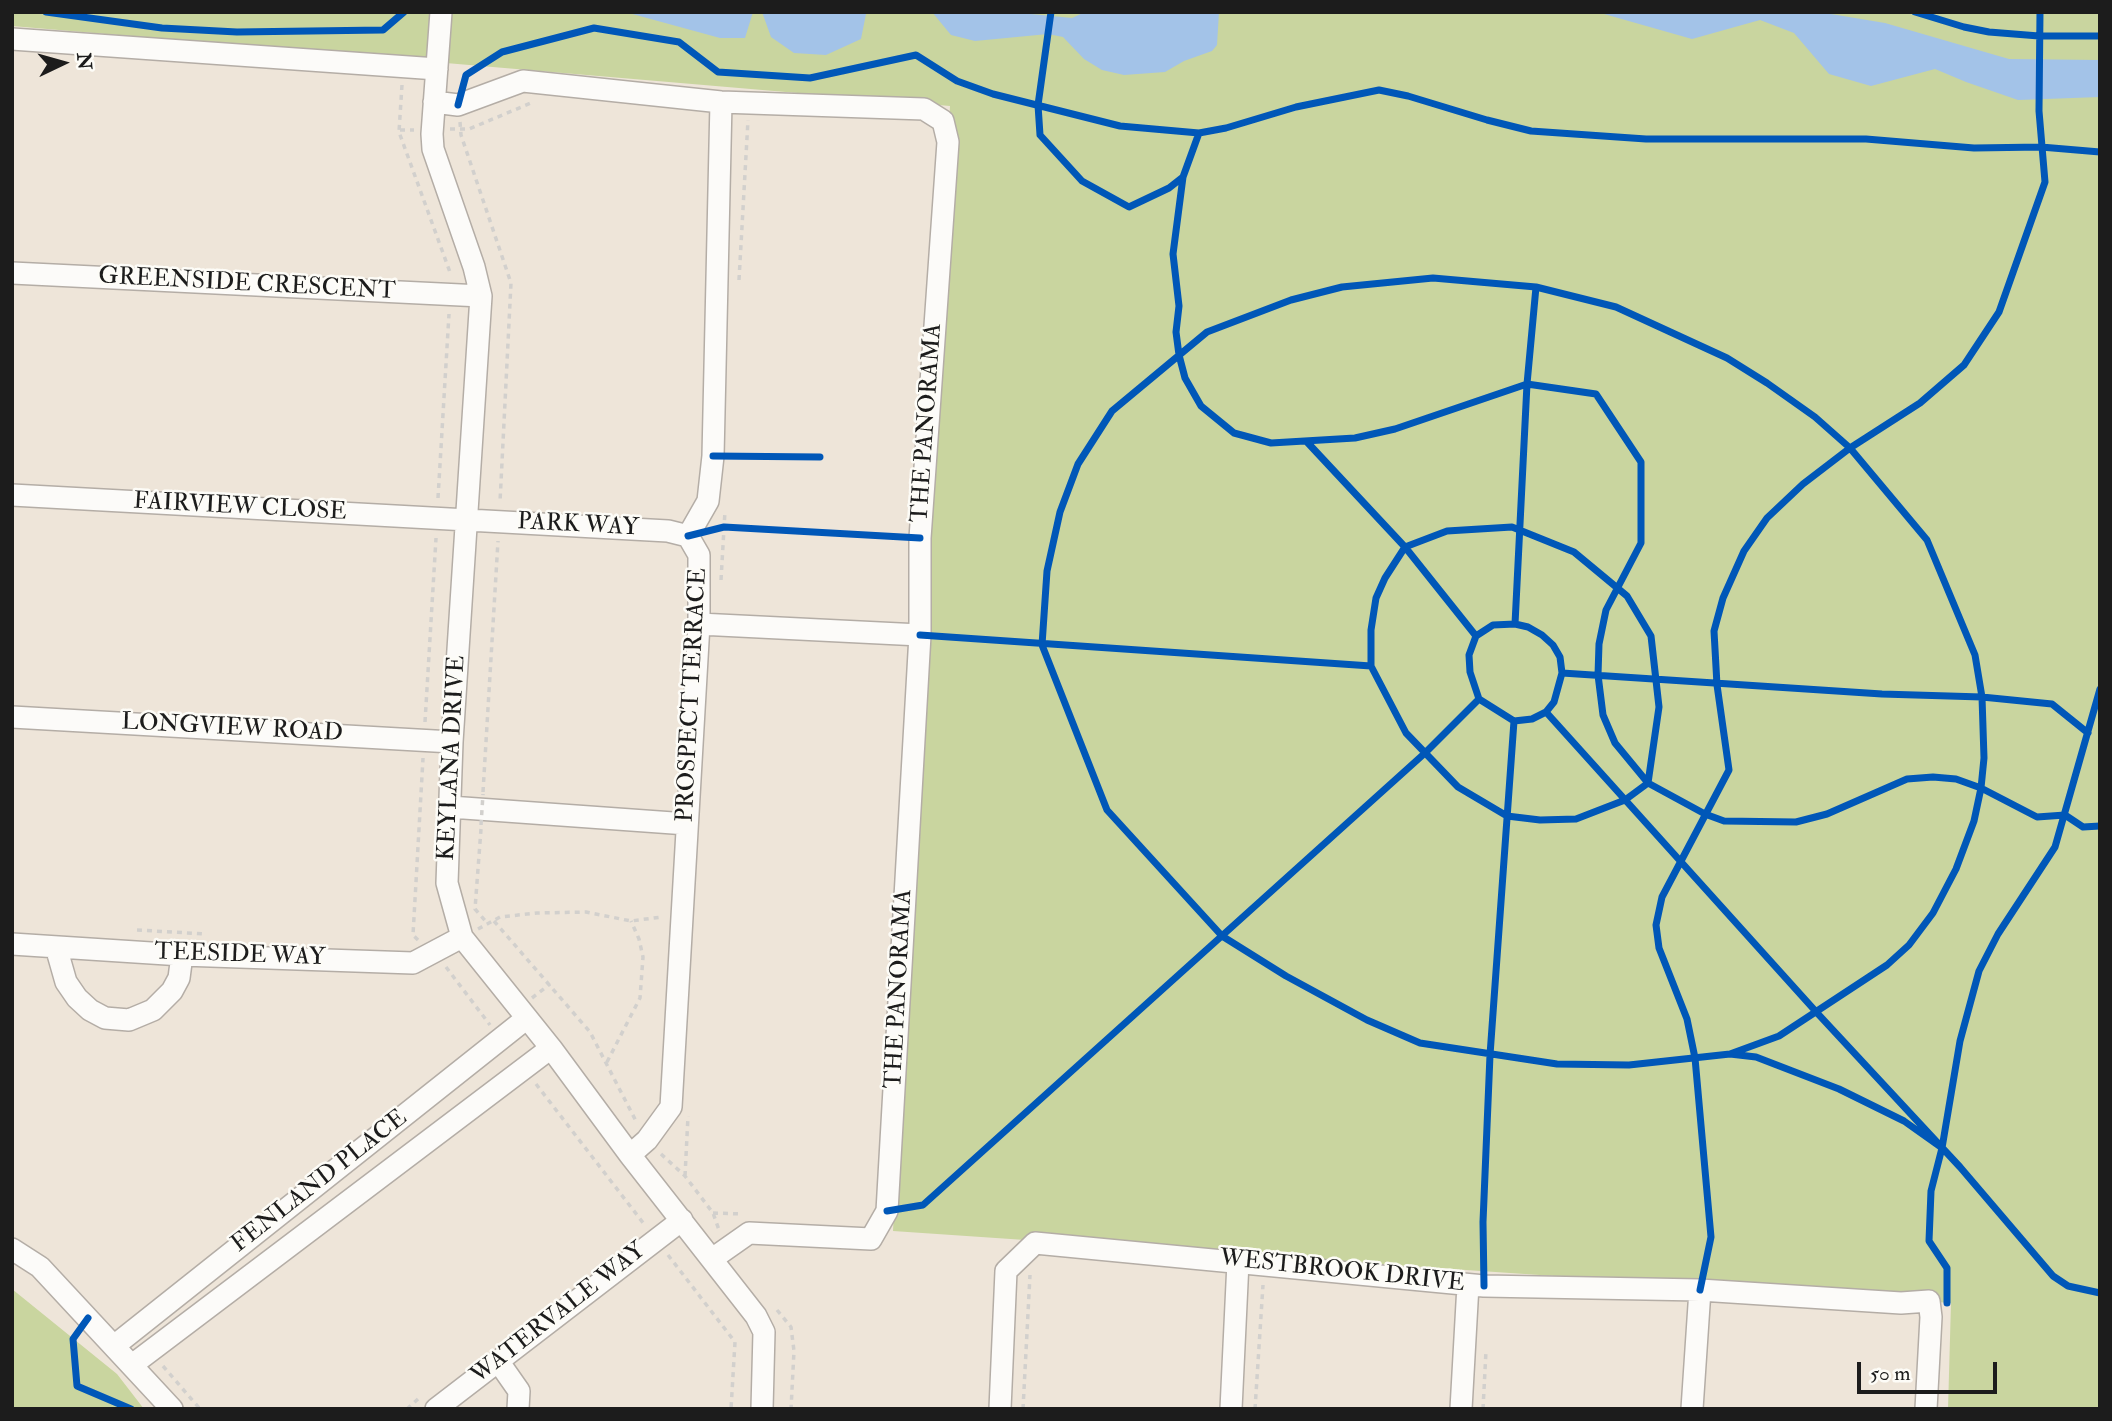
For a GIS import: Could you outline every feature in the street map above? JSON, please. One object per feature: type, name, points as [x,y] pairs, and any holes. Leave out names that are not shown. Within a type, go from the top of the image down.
[{"type":"street","name":"KEYLANA DRIVE","points":[[441,12],[432,130],[433,149],[474,267],[481,296],[452,742],[447,883],[462,937],[551,1048],[756,1317],[764,1332],[762,1409]]},
{"type":"street","points":[[12,39],[437,69]]},
{"type":"street","name":"THE PANORAMA","points":[[434,102],[457,105],[523,81],[721,102],[924,109],[943,121],[948,142],[920,538],[920,635],[887,1211],[871,1239],[749,1233],[712,1259]]},
{"type":"street","name":"PROSPECT TERRACE","points":[[630,1155],[647,1140],[671,1107],[699,624],[699,555],[688,536],[708,501],[713,456],[721,102]]},
{"type":"street","name":"GREENSIDE CRESCENT","points":[[12,273],[481,296]]},
{"type":"street","name":"FAIRVIEW CLOSE","points":[[12,495],[467,520]]},
{"type":"street","name":"PARK WAY","points":[[467,520],[668,531],[688,536]]},
{"type":"street","points":[[699,624],[920,635]]},
{"type":"street","name":"LONGVIEW ROAD","points":[[12,717],[452,742]]},
{"type":"street","points":[[450,807],[687,824]]},
{"type":"street","name":"TEESIDE WAY","points":[[12,944],[182,955],[414,963],[462,937]]},
{"type":"street","points":[[56,947],[66,982],[77,998],[90,1010],[105,1018],[129,1020],[153,1010],[172,991],[179,978],[182,955]]},
{"type":"street","name":"FENLAND PLACE","points":[[114,1346],[527,1018]]},
{"type":"street","name":"FENLAND PLACE","points":[[132,1365],[551,1048]]},
{"type":"street","name":"WATERVALE WAY","points":[[436,1409],[682,1220]]},
{"type":"street","name":"WESTBROOK DRIVE","points":[[1000,1409],[1006,1271],[1035,1243],[1237,1270],[1468,1284],[1700,1290],[1901,1303],[1930,1301],[1926,1409]]},
{"type":"street","points":[[12,1249],[40,1267],[172,1409]]},
{"type":"street","points":[[1231,1409],[1237,1270]]},
{"type":"street","points":[[1461,1409],[1468,1284]]},
{"type":"street","points":[[1692,1409],[1700,1290]]},
{"type":"street","points":[[498,1361],[519,1391],[518,1409]]},
{"type":"path","points":[[400,130],[469,130],[536,101]]},
{"type":"path","points":[[457,105],[461,130],[511,283],[475,909],[488,923]]},
{"type":"path","points":[[738,292],[749,113]]},
{"type":"path","points":[[720,588],[725,503]]},
{"type":"path","points":[[688,536],[724,527],[737,528]]},
{"type":"path","points":[[462,937],[500,917],[537,913],[586,912],[631,921],[682,915]]},
{"type":"path","points":[[494,921],[590,1032],[647,1140]]},
{"type":"path","points":[[606,1063],[640,998],[643,957],[631,921]]},
{"type":"path","points":[[434,952],[501,1039]]},
{"type":"path","points":[[524,1068],[735,1342],[731,1409]]},
{"type":"path","points":[[685,1177],[689,1108]]},
{"type":"path","points":[[713,1213],[752,1214]]},
{"type":"path","points":[[1023,1409],[1030,1273],[1036,1268]]},
{"type":"path","points":[[1237,1270],[1264,1279],[1255,1409]]},
{"type":"path","points":[[1483,1409],[1486,1346]]},
{"type":"green space","points":[[12,12],[2100,12],[2100,1409],[1948,1409],[1951,1303],[893,1231],[950,106],[12,26]]},
{"type":"green space","points":[[12,1289],[117,1374],[144,1409],[12,1409]]},
{"type":"water","points":[[625,12],[753,12],[745,38],[720,38]]},
{"type":"water","points":[[762,12],[866,14],[861,39],[826,55],[794,53],[771,37]]},
{"type":"water","points":[[932,12],[1029,12],[1072,18],[1085,12],[1219,12],[1217,45],[1212,51],[1184,61],[1165,72],[1124,75],[1102,70],[1084,59],[1063,37],[1048,34],[975,41],[951,35]]},
{"type":"water","points":[[1597,12],[1819,12],[1885,23],[2009,59],[2100,60],[2100,97],[2018,100],[1935,69],[1871,86],[1829,74],[1794,33],[1760,20],[1692,39]]},
{"type":"cycle path","points":[[46,12],[162,28],[237,32],[383,30],[404,12]]},
{"type":"cycle path","points":[[1051,12],[1038,105],[1040,135],[1082,181],[1129,207],[1169,188],[1183,177]]},
{"type":"cycle path","points":[[1915,12],[1989,32],[2039,36],[2100,36]]},
{"type":"cycle path","points":[[1700,1290],[1711,1237],[1695,1058],[1687,1019],[1659,948],[1656,925],[1662,897],[1729,770],[1717,685],[1714,631],[1723,598],[1744,551],[1767,518],[1803,484],[1850,448],[1920,403],[1964,365],[1999,312],[2045,182],[2039,111],[2040,12]]},
{"type":"cycle path","points":[[458,105],[466,75],[502,52],[594,28],[679,42],[718,72],[810,78],[916,55],[957,81],[993,94],[1120,126],[1199,133],[1226,128],[1296,107],[1379,90],[1531,131],[1646,139],[1866,139],[1974,148],[2041,147],[2100,152]]},
{"type":"cycle path","points":[[1199,133],[1183,177],[1173,254],[1179,306],[1176,332],[1185,378],[1201,406],[1234,433],[1271,443],[1355,438],[1395,429],[1527,384],[1596,394],[1641,462],[1641,543],[1606,610],[1599,644],[1598,675],[1603,715],[1615,743],[1648,783],[1705,814],[1724,821],[1796,822],[1827,814],[1907,779],[1956,779],[1981,788],[2037,817],[2065,815],[2083,827],[2100,826]]},
{"type":"cycle path","points":[[1730,1054],[1779,1036],[1887,965],[1909,945],[1933,913],[1956,869],[1974,821],[1981,788],[1984,758],[1982,697],[1975,655],[1927,540],[1850,448],[1815,417],[1727,358],[1616,307],[1536,287],[1433,278],[1342,287],[1291,300],[1207,332],[1112,411],[1078,464],[1060,512],[1047,571],[1042,645],[1107,810],[1222,936],[1286,976],[1367,1020],[1420,1043],[1557,1064],[1629,1065],[1730,1054],[1756,1057],[1839,1089],[1904,1121],[1942,1148]]},
{"type":"cycle path","points":[[1515,624],[1527,384],[1536,287]]},
{"type":"cycle path","points":[[1307,442],[1405,547],[1476,636]]},
{"type":"cycle path","points":[[713,456],[820,457]]},
{"type":"cycle path","points":[[688,536],[724,527],[920,538]]},
{"type":"cycle path","points":[[920,635],[1371,666],[1406,733],[1458,787],[1507,816],[1540,820],[1576,819],[1625,800],[1648,783],[1659,707],[1651,636],[1627,596],[1574,552],[1512,527],[1447,531],[1405,547],[1376,598],[1371,630],[1371,666]]},
{"type":"cycle path","points":[[1515,624],[1528,627],[1553,645],[1560,657],[1562,673],[1554,702],[1546,712],[1532,719],[1514,721],[1479,699],[1470,672],[1469,655],[1476,636],[1493,625],[1515,624]]},
{"type":"cycle path","points":[[1562,673],[1882,694],[1982,697],[2052,704],[2088,733]]},
{"type":"cycle path","points":[[1947,1303],[1947,1268],[1929,1241],[1931,1191],[1942,1148],[1960,1041],[1979,971],[1998,934],[2055,847],[2100,689]]},
{"type":"cycle path","points":[[887,1211],[923,1205],[1425,753],[1479,699]]},
{"type":"cycle path","points":[[1546,712],[1960,1167],[2053,1276],[2068,1286],[2100,1293]]},
{"type":"cycle path","points":[[1484,1286],[1483,1222],[1490,1055],[1514,721]]},
{"type":"cycle path","points":[[88,1318],[73,1339],[77,1386],[131,1409]]}]
